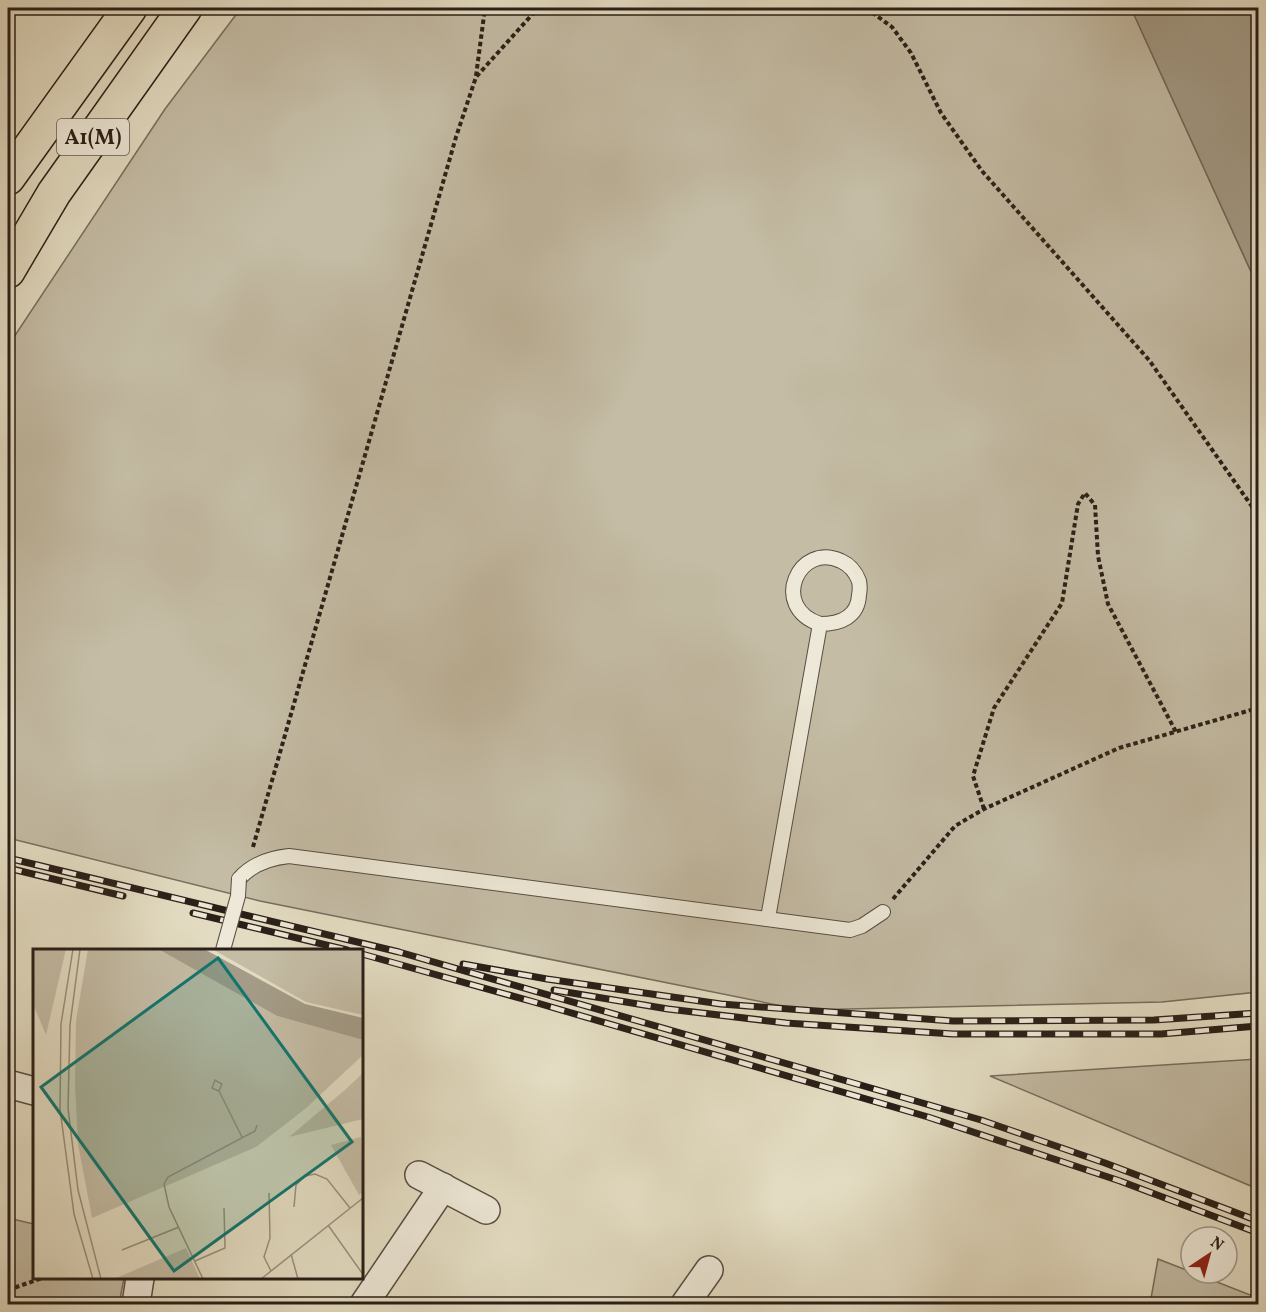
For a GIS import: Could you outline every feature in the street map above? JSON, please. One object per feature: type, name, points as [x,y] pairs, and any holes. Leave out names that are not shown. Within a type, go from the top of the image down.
[{"type":"highway","name":"A1(M)","points":[[8,178],[130,8]]},
{"type":"highway","name":"A1(M)","points":[[8,271],[54,193],[186,8]]},
{"type":"street","points":[[8,1084],[33,1091]]},
{"type":"street","points":[[364,1305],[431,1181],[486,1210]]},
{"type":"street","points":[[685,1305],[709,1270]]},
{"type":"street","points":[[135,1305],[140,1279]]},
{"type":"lane","points":[[821,558],[836,558],[846,563],[858,579],[859,603],[853,613],[836,624],[820,624],[809,621],[793,598],[795,577],[807,563],[821,558]]},
{"type":"lane","points":[[768,918],[820,624]]},
{"type":"lane","points":[[224,949],[243,875],[273,858],[289,856],[850,930],[862,926],[883,912]]},
{"type":"path","points":[[243,875],[476,77],[485,8]]},
{"type":"path","points":[[476,77],[538,8]]},
{"type":"path","points":[[866,8],[892,27],[911,53],[941,113],[982,171],[1149,360],[1258,515]]},
{"type":"path","points":[[984,809],[973,776],[994,708],[1062,603],[1078,504],[1084,493],[1095,505],[1098,556],[1108,604],[1176,732]]},
{"type":"path","points":[[883,912],[955,826],[984,809],[1119,748],[1258,708]]},
{"type":"path","points":[[8,1290],[39,1279]]},
{"type":"shaded area","points":[[241,8],[1131,8],[1258,287],[1258,992],[1162,1002],[802,1010],[260,901],[8,838],[8,346],[165,109]]},
{"type":"shaded area","points":[[1131,8],[1258,8],[1258,287]]},
{"type":"shaded area","points":[[1258,1059],[1258,1189],[990,1076]]},
{"type":"shaded area","points":[[8,1218],[33,1224],[33,1279],[124,1279],[119,1304],[8,1304]]},
{"type":"shaded area","points":[[1158,1259],[1179,1267],[1179,1285],[1225,1285],[1258,1298],[1258,1304],[1150,1304]]},
{"type":"railway","points":[[8,858],[399,952],[981,1120],[1105,1163],[1258,1221]]},
{"type":"railway","points":[[8,868],[123,896]]},
{"type":"railway","points":[[193,913],[343,949]]},
{"type":"railway","points":[[363,954],[928,1117],[1120,1181],[1258,1233]]},
{"type":"railway","points":[[463,964],[547,979],[721,1004],[953,1021],[1154,1020],[1258,1013]]},
{"type":"railway","points":[[554,990],[668,1009],[786,1023],[953,1034],[1161,1034],[1258,1026]]}]
